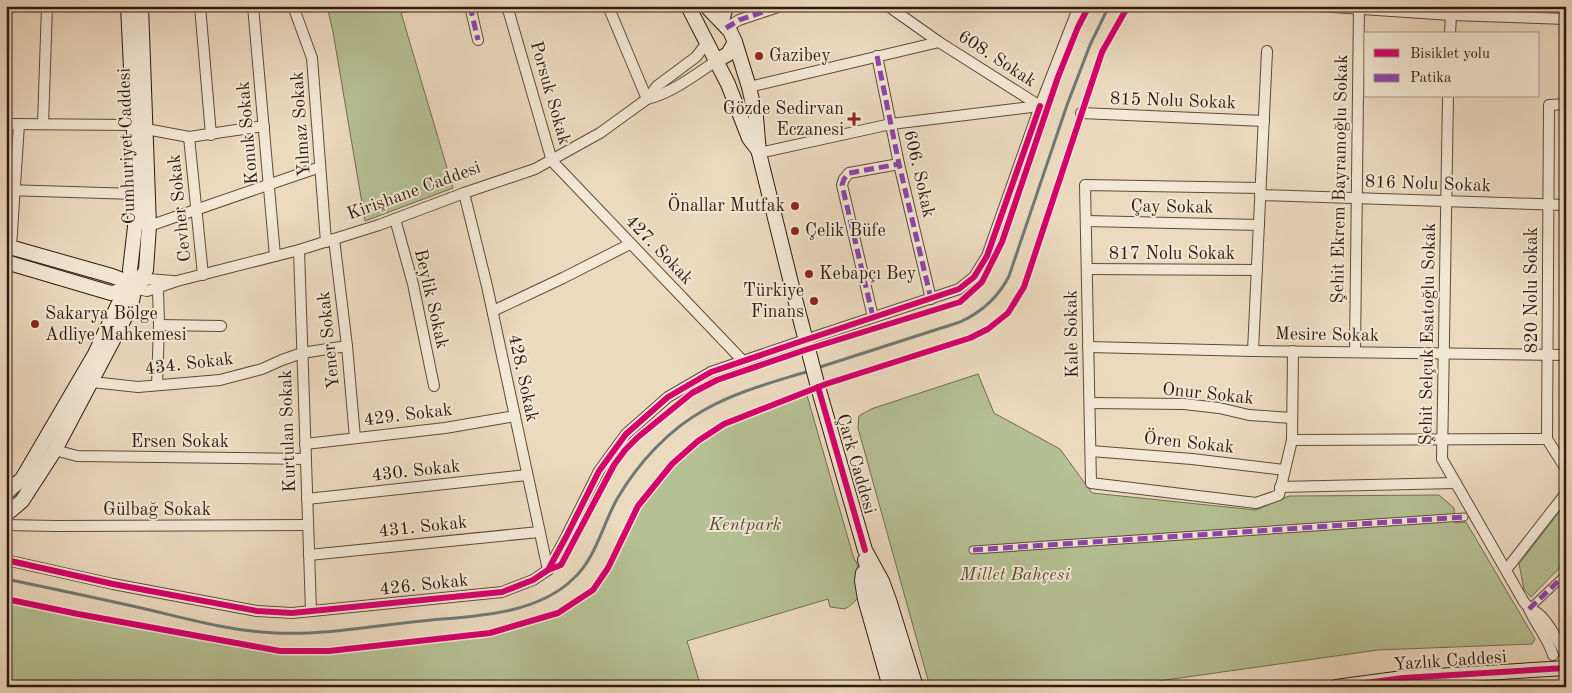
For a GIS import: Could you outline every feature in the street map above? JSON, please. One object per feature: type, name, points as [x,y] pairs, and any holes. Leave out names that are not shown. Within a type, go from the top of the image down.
[{"type":"main road","name":"Cumhuriyet Caddesi","points":[[128,6],[148,226],[146,270],[133,286]]},
{"type":"main road","name":"Cumhuriyet Caddesi","points":[[133,286],[130,270],[136,227],[140,127],[141,6]]},
{"type":"main road","name":"Çark Caddesi","points":[[688,6],[728,84],[750,138],[759,153]]},
{"type":"main road","name":"Çark Caddesi","points":[[706,6],[725,26],[735,42],[750,88],[756,117],[759,153],[818,387],[904,687]]},
{"type":"main road","points":[[706,44],[707,37],[715,27],[725,26]]},
{"type":"main road","points":[[716,61],[728,54],[735,42]]},
{"type":"main road","name":"Kirişhane Caddesi","points":[[9,246],[112,276],[133,286]]},
{"type":"main road","name":"Kirişhane Caddesi","points":[[6,262],[111,293],[133,286]]},
{"type":"main road","points":[[7,514],[22,501],[55,450],[131,306],[133,286]]},
{"type":"main road","points":[[6,493],[22,479],[95,354],[119,303],[133,286]]},
{"type":"main road","name":"Çark Caddesi","points":[[865,556],[882,581],[916,687]]},
{"type":"main road","points":[[865,556],[862,581],[865,599],[890,687]]},
{"type":"main road","name":"Yazlık Caddesi","points":[[1336,687],[1565,661]]},
{"type":"street","points":[[43,124],[47,6]]},
{"type":"street","points":[[200,6],[211,135]]},
{"type":"street","name":"Konuk Sokak","points":[[253,6],[275,256]]},
{"type":"street","name":"Yılmaz Sokak","points":[[293,6],[312,58],[320,168],[330,240]]},
{"type":"street","points":[[470,6],[478,40]]},
{"type":"street","name":"Porsuk Sokak","points":[[507,6],[552,161]]},
{"type":"street","points":[[608,6],[648,99]]},
{"type":"street","points":[[727,6],[725,26],[782,6]]},
{"type":"street","name":"608. Sokak","points":[[888,6],[1040,106]]},
{"type":"street","points":[[548,570],[599,471],[626,434],[668,397],[711,372],[743,361],[807,344],[873,317],[959,289],[974,277],[987,256],[1040,106],[1079,6]]},
{"type":"street","points":[[1318,6],[1395,9],[1450,15],[1566,19]]},
{"type":"street","name":"Şehit Ekrem Bayramoğlu Sokak","points":[[1355,352],[1358,8]]},
{"type":"street","points":[[1450,15],[1450,32]]},
{"type":"street","points":[[750,88],[940,42]]},
{"type":"street","name":"Kirişhane Caddesi","points":[[133,286],[147,290],[158,288],[177,281],[299,250],[395,219],[535,169],[600,134],[648,99],[657,86],[696,58],[706,44]]},
{"type":"street","points":[[1253,351],[1267,51]]},
{"type":"street","name":"606. Sokak","points":[[877,56],[899,164],[931,298]]},
{"type":"street","name":"Kirişhane Caddesi","points":[[648,99],[659,96],[716,61]]},
{"type":"street","name":"Şehit Selçuk Esatoğlu Sokak","points":[[1448,98],[1442,459],[1456,483],[1469,516],[1506,570],[1529,609],[1541,615],[1558,641],[1565,661]]},
{"type":"street","name":"820 Nolu Sokak","points":[[1547,439],[1549,105],[1566,104]]},
{"type":"street","points":[[759,153],[891,124],[1040,106]]},
{"type":"street","name":"815 Nolu Sokak","points":[[1081,113],[1264,120]]},
{"type":"street","points":[[6,124],[140,127],[190,137],[264,126]]},
{"type":"street","points":[[9,246],[11,190],[19,124]]},
{"type":"street","name":"Cevher Sokak","points":[[190,137],[203,275]]},
{"type":"street","name":"427. Sokak","points":[[552,161],[743,361]]},
{"type":"street","points":[[873,317],[842,185],[844,178],[849,173],[899,164]]},
{"type":"street","points":[[148,226],[320,168]]},
{"type":"street","name":"816 Nolu Sokak","points":[[1085,185],[1356,198],[1566,205]]},
{"type":"street","name":"Kale Sokak","points":[[1085,185],[1092,483],[1256,503],[1278,495],[1280,487]]},
{"type":"street","points":[[11,190],[136,194]]},
{"type":"street","name":"428. Sokak","points":[[464,193],[493,311],[548,570]]},
{"type":"street","name":"Beylik Sokak","points":[[395,219],[413,284],[434,386]]},
{"type":"street","name":"Çay Sokak","points":[[1086,222],[1259,224]]},
{"type":"street","name":"Yener Sokak","points":[[330,240],[347,346],[355,438]]},
{"type":"street","points":[[493,311],[630,244]]},
{"type":"street","name":"Kurtulan Sokak","points":[[299,250],[311,611]]},
{"type":"street","name":"817 Nolu Sokak","points":[[1087,269],[1256,270]]},
{"type":"street","name":"Kirişhane Caddesi","points":[[133,286],[148,279],[177,281]]},
{"type":"street","points":[[157,384],[158,288]]},
{"type":"street","points":[[159,325],[221,326]]},
{"type":"street","name":"434. Sokak","points":[[92,382],[138,386],[220,380],[302,354],[347,346]]},
{"type":"street","name":"Mesire Sokak","points":[[1088,346],[1253,351],[1566,355]]},
{"type":"street","points":[[1293,351],[1292,440],[1280,487],[1456,483]]},
{"type":"street","name":"Onur Sokak","points":[[1090,403],[1184,404],[1219,408],[1249,415],[1292,418]]},
{"type":"street","name":"429. Sokak","points":[[305,444],[445,428],[515,416]]},
{"type":"street","points":[[1292,440],[1547,439],[1566,469]]},
{"type":"street","name":"Ersen Sokak","points":[[55,450],[77,456],[306,459]]},
{"type":"street","name":"Ören Sokak","points":[[1091,450],[1284,470]]},
{"type":"street","name":"430. Sokak","points":[[307,499],[527,475]]},
{"type":"street","points":[[1506,570],[1566,493]]},
{"type":"street","name":"Gülbağ Sokak","points":[[7,514],[56,526],[308,525]]},
{"type":"street","points":[[973,550],[1469,516]]},
{"type":"street","name":"431. Sokak","points":[[309,555],[540,532]]},
{"type":"street","name":"426. Sokak","points":[[6,560],[112,584],[256,611],[292,613],[502,592],[532,580],[548,570]]},
{"type":"street","points":[[1553,655],[1550,646],[1529,609],[1566,574]]},
{"type":"green space","points":[[327,6],[399,6],[453,188],[365,221]]},
{"type":"green space","name":"Millet Bahçesi","points":[[978,374],[994,413],[1060,449],[1092,493],[1256,510],[1289,496],[1439,495],[1454,508],[1455,523],[1466,522],[1535,639],[1532,644],[1378,650],[1116,687],[930,687],[858,428],[859,416],[871,409]]},
{"type":"green space","name":"Kentpark","points":[[806,392],[856,561],[861,582],[859,594],[852,604],[845,609],[830,607],[828,599],[687,641],[701,687],[6,687],[6,599],[280,651],[329,651],[490,633],[558,613],[593,590],[608,568],[638,506],[672,464],[698,441],[724,424]]},
{"type":"green space","points":[[1566,503],[1566,561],[1531,597],[1524,589],[1519,564]]},
{"type":"waterway","points":[[817,368],[960,322],[989,304],[1000,291],[1009,276],[1067,105],[1090,45],[1109,6]]},
{"type":"waterway","points":[[6,579],[212,624],[243,630],[275,633],[334,631],[468,617],[506,611],[542,600],[558,591],[581,571],[593,552],[612,509],[625,486],[645,460],[679,426],[706,409],[731,397],[756,387],[809,371]]},
{"type":"marked path","points":[[470,6],[478,40]]},
{"type":"marked path","points":[[726,28],[739,20],[781,6]]},
{"type":"marked path","points":[[877,56],[899,164],[931,299]]},
{"type":"marked path","points":[[873,317],[842,185],[849,173],[899,164]]},
{"type":"marked path","points":[[973,550],[1464,517]]},
{"type":"marked path","points":[[1529,609],[1566,574]]},
{"type":"cycle path","points":[[548,570],[561,565],[614,465],[625,450],[692,393],[717,380],[805,350],[960,302],[982,282],[1002,242],[1058,77],[1078,27],[1089,6]]},
{"type":"cycle path","points":[[6,599],[280,651],[329,651],[490,633],[558,613],[593,590],[608,568],[638,506],[672,464],[698,441],[724,424],[826,384],[970,338],[988,329],[1008,313],[1024,287],[1102,52],[1128,6]]},
{"type":"cycle path","points":[[6,560],[113,584],[257,611],[292,613],[502,592],[533,580],[548,570],[599,471],[626,434],[668,397],[711,372],[959,289],[974,277],[987,256],[1040,106]]},
{"type":"cycle path","points":[[818,387],[865,550]]},
{"type":"cycle path","points":[[1336,687],[1403,678],[1566,668]]},
{"type":"place","name":"Gazibey","points":[[759,56]]},
{"type":"place","name":"Gözde Sedirvan Eczanesi","points":[[854,119]]},
{"type":"place","name":"Önallar Mutfak","points":[[795,206]]},
{"type":"place","name":"Çelik Büfe","points":[[795,231]]},
{"type":"place","name":"Kebapçı Bey","points":[[809,274]]},
{"type":"place","name":"Türkiye Finans","points":[[814,301]]},
{"type":"place","name":"Sakarya Bölge Adliye Mahkemesi","points":[[35,324]]}]
